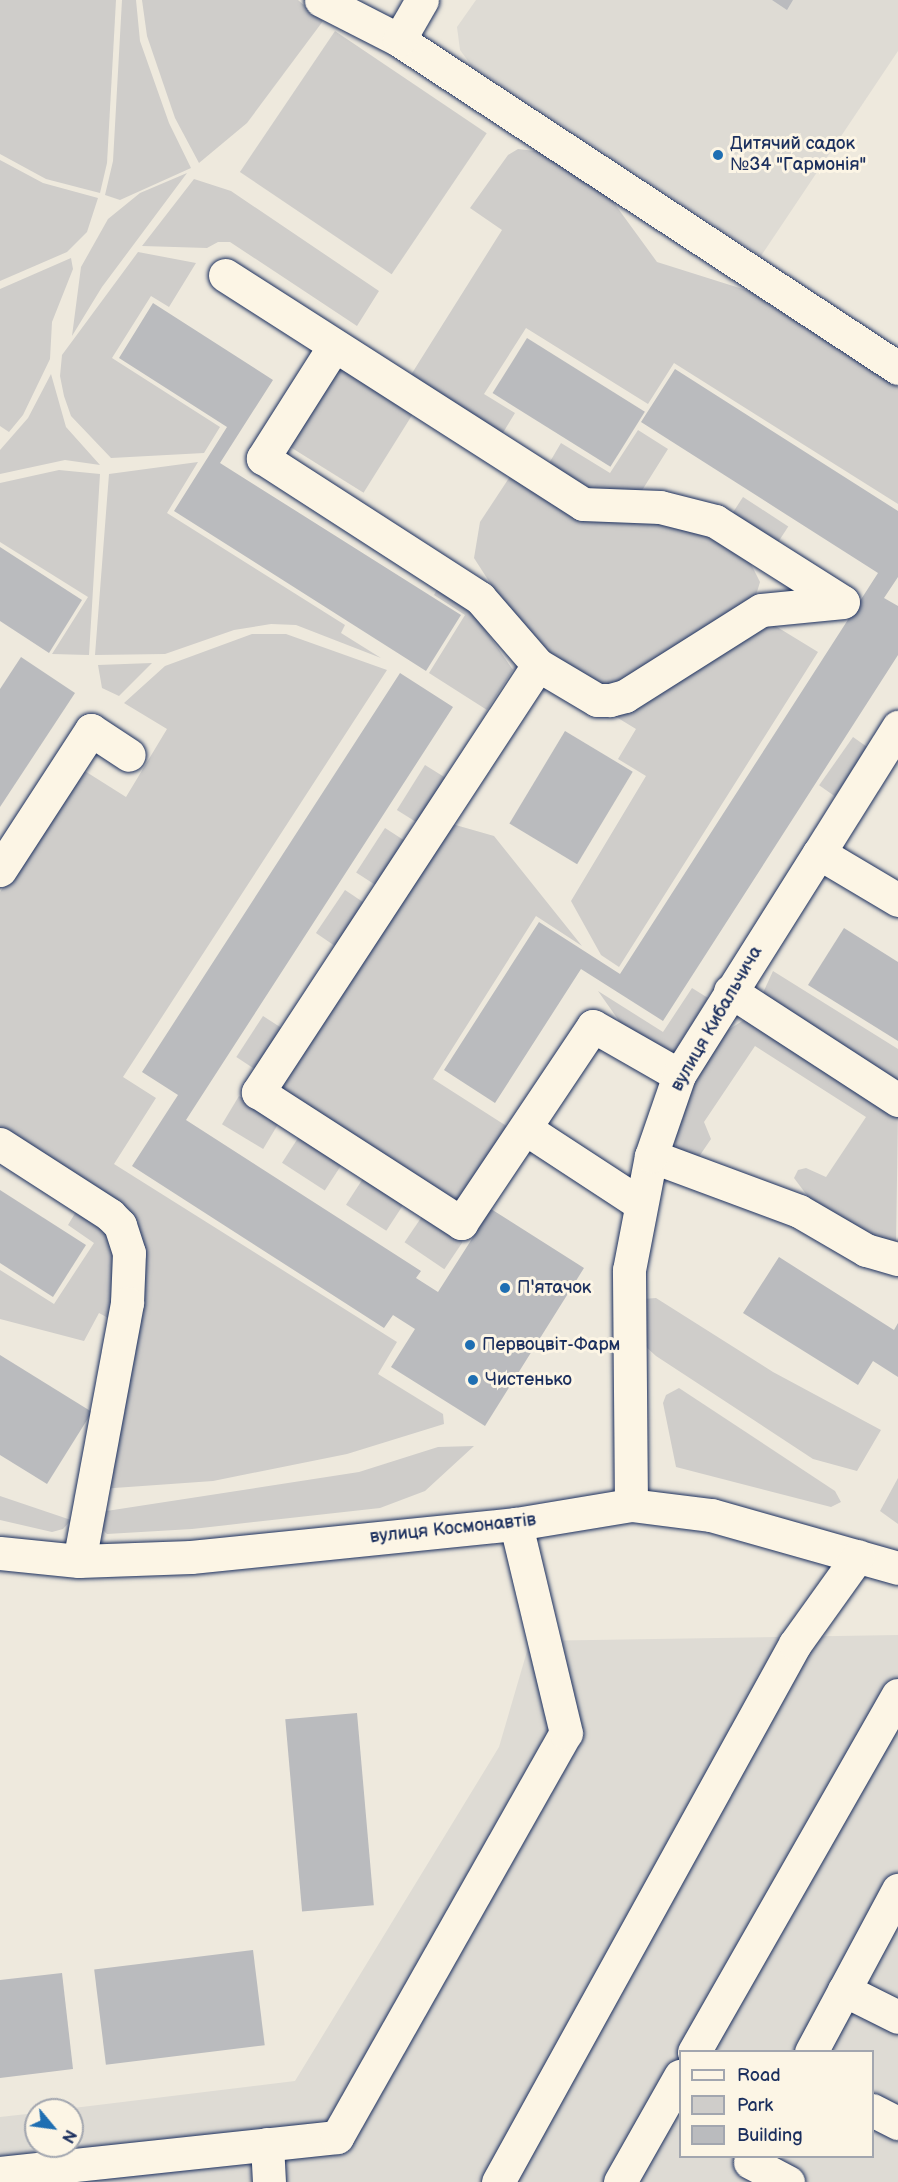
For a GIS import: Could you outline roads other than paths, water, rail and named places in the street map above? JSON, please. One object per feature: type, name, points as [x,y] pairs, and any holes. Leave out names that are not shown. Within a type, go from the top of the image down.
[{"type":"street","points":[[321,0],[399,40],[898,368]]},
{"type":"street","points":[[399,40],[422,0]]},
{"type":"street","points":[[225,275],[584,504],[660,507],[715,521],[843,602],[761,610],[625,696],[610,700],[597,700],[538,665],[480,598],[263,458],[334,346]]},
{"type":"street","points":[[538,665],[258,1092],[460,1223],[526,1129],[593,1026],[679,1075]]},
{"type":"street","name":"вулиця Кибальчича","points":[[631,1505],[629,1270],[639,1203],[651,1156],[679,1075],[898,727]]},
{"type":"street","points":[[0,870],[91,730],[129,755]]},
{"type":"street","points":[[819,853],[898,900]]},
{"type":"street","points":[[730,991],[898,1100]]},
{"type":"street","points":[[526,1129],[639,1203]]},
{"type":"street","points":[[0,1144],[110,1215],[120,1226],[129,1253],[127,1304],[79,1561]]},
{"type":"street","points":[[651,1156],[799,1211],[866,1250],[898,1259]]},
{"type":"street","name":"вулиця Космонавтів","points":[[0,1553],[79,1561],[192,1557],[516,1524],[631,1505],[711,1515],[898,1568]]},
{"type":"street","points":[[0,2173],[50,2175],[159,2169],[267,2144],[337,2137],[566,1733],[516,1524]]},
{"type":"street","points":[[498,2182],[795,1644],[858,1556]]},
{"type":"street","points":[[695,2050],[898,1695]]},
{"type":"street","points":[[812,2050],[897,1895]]},
{"type":"street","points":[[844,1990],[898,2018]]},
{"type":"street","points":[[620,2182],[679,2079]]},
{"type":"street","points":[[874,2111],[898,2123]]},
{"type":"street","points":[[267,2144],[269,2182]]},
{"type":"street","points":[[748,2167],[788,2182]]},
{"type":"place","name":"Дитячий садок №34 \"Гармонія\"","points":[[718,155]]},
{"type":"place","name":"П'ятачок","points":[[505,1288]]},
{"type":"place","name":"Первоцвіт-Фарм","points":[[470,1345]]},
{"type":"place","name":"Чистенько","points":[[473,1380]]}]
